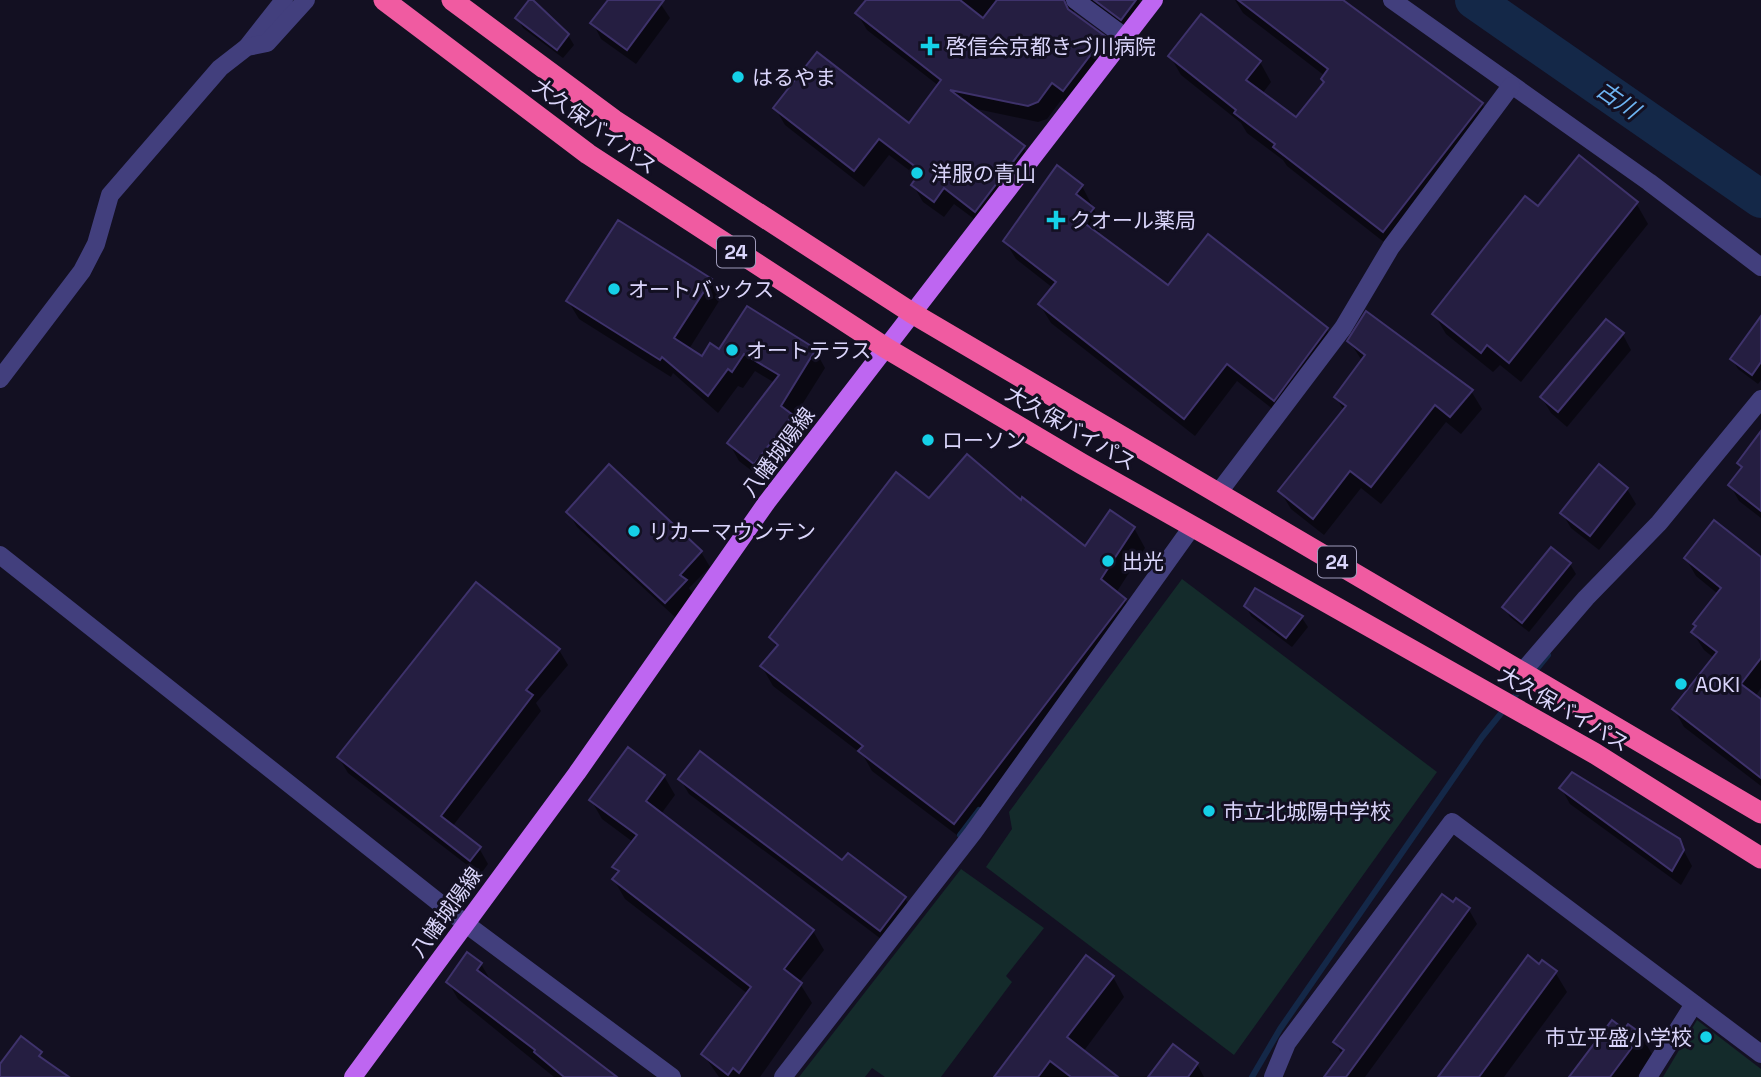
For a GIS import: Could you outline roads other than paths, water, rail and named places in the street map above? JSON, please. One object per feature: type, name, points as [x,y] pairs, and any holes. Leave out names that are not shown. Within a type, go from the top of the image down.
[{"type":"highway","name":"大久保バイパス","points":[[384,0],[588,154],[886,348],[1192,527],[1594,754],[1761,858]]},
{"type":"highway","name":"大久保バイパス","points":[[452,0],[614,120],[912,313],[1761,813]]},
{"type":"main road","name":"八幡城陽線","points":[[353,1077],[577,773],[767,502],[1154,0]]},
{"type":"street","points":[[0,379],[82,271],[96,244],[110,195],[220,68],[247,47],[284,0]]},
{"type":"street","points":[[247,47],[267,43],[306,0]]},
{"type":"street","points":[[1075,0],[1125,37]]},
{"type":"street","points":[[1392,0],[1649,182],[1761,267]]},
{"type":"street","points":[[1219,492],[1343,328],[1391,247],[1511,86]]},
{"type":"street","points":[[1523,671],[1586,598],[1659,523],[1761,399]]},
{"type":"street","points":[[783,1077],[973,833],[1192,527]]},
{"type":"street","points":[[0,555],[466,924],[672,1077]]},
{"type":"street","points":[[1273,1077],[1287,1043],[1452,822],[1761,1054]]},
{"type":"street","points":[[1648,1077],[1694,1004]]},
{"type":"waterway","name":"古川","points":[[1474,0],[1761,199]]},
{"type":"waterway","points":[[1252,1077],[1280,1029],[1482,737],[1548,655]]},
{"type":"waterway","points":[[960,835],[979,810]]},
{"type":"place","name":"啓信会京都きづ川病院","points":[[930,46]]},
{"type":"place","name":"はるやま","points":[[738,77]]},
{"type":"place","name":"洋服の青山","points":[[917,173]]},
{"type":"place","name":"クオール薬局","points":[[1056,220]]},
{"type":"place","name":"オートバックス","points":[[614,289]]},
{"type":"place","name":"オートテラス","points":[[732,350]]},
{"type":"place","name":"ローソン","points":[[928,440]]},
{"type":"place","name":"リカーマウンテン","points":[[634,531]]},
{"type":"place","name":"出光","points":[[1108,561]]},
{"type":"place","name":"AOKI","points":[[1681,684]]},
{"type":"place","name":"市立北城陽中学校","points":[[1209,811]]},
{"type":"place","name":"市立平盛小学校","points":[[1706,1037]]}]
